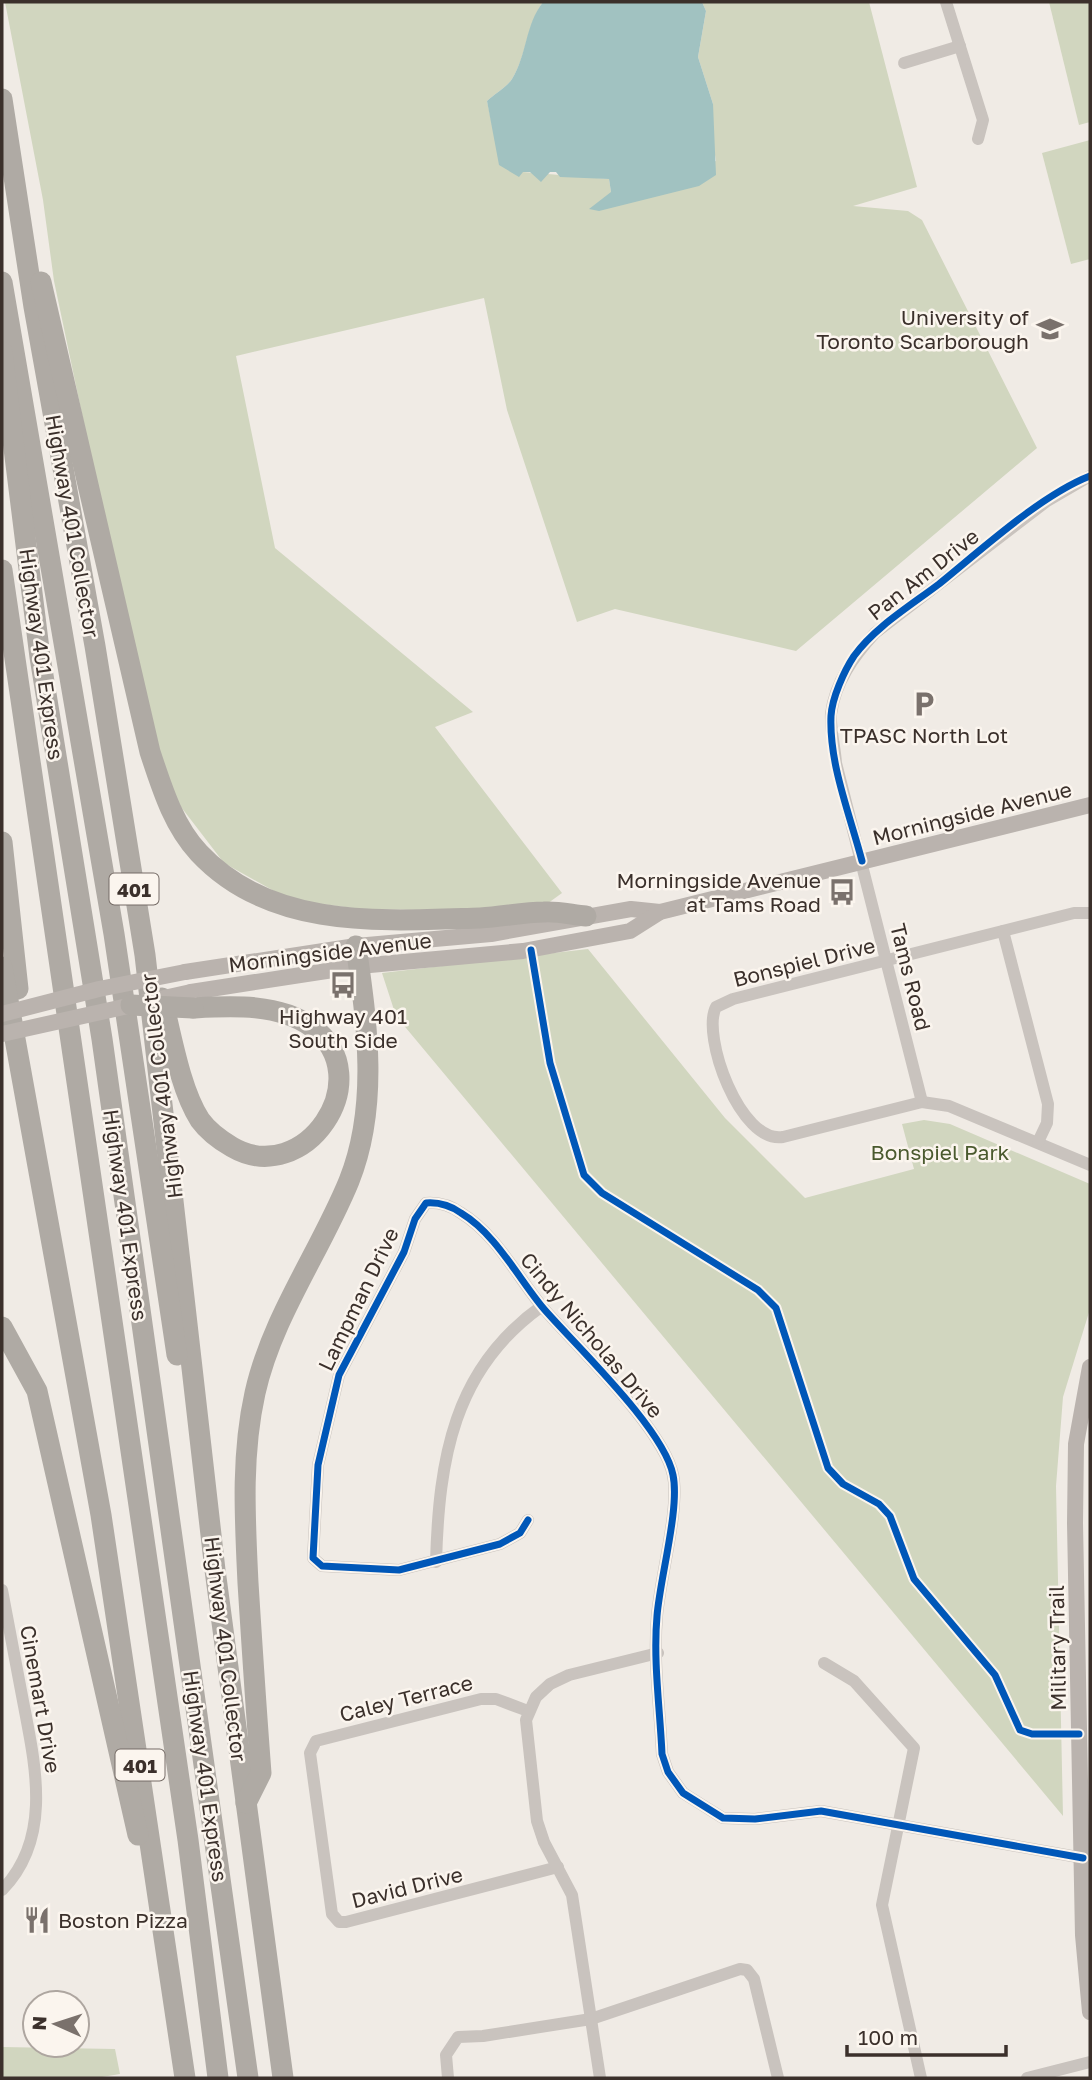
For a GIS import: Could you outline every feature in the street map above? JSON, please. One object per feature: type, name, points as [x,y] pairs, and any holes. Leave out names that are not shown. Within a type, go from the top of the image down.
[{"type":"highway","name":"Highway 401 Collector","points":[[2,99],[145,955],[215,1570],[283,2078]]},
{"type":"highway","points":[[20,213],[51,316],[150,752],[164,796],[199,853],[241,887],[266,901],[293,910],[369,919],[483,918],[546,912],[586,916]]},
{"type":"highway","points":[[2,282],[112,921],[204,1546],[215,1570]]},
{"type":"highway","name":"Highway 401 Express","points":[[2,352],[40,657],[102,1039],[247,2078]]},
{"type":"highway","name":"Highway 401 Express","points":[[2,570],[188,1840],[218,2078]]},
{"type":"highway","points":[[2,842],[18,986],[5,1024]]},
{"type":"highway","points":[[131,1005],[192,1000],[270,1011],[312,1027],[335,1060],[339,1082],[335,1104],[312,1139],[286,1153],[268,1156],[242,1153],[217,1138],[200,1119],[188,1092],[154,972],[145,955]]},
{"type":"highway","points":[[246,1802],[261,1773],[245,1526],[248,1429],[266,1359],[350,1178],[359,1142],[368,1073],[366,1017],[357,956]]},
{"type":"highway","name":"401","points":[[2,967],[5,1024],[102,1515],[185,2078]]},
{"type":"highway","points":[[2,1001],[5,1024]]},
{"type":"highway","points":[[2,1327],[37,1391],[177,2015]]},
{"type":"main road","name":"Morningside Avenue","points":[[5,1024],[99,989],[185,972],[357,956],[523,951],[630,931],[660,912],[1090,805]]},
{"type":"main road","name":"Morningside Avenue","points":[[192,1000],[357,956],[631,909],[660,912]]},
{"type":"main road","points":[[5,1024],[131,1005]]},
{"type":"main road","name":"Military Trail","points":[[1090,1367],[1076,1456],[1083,1935],[1090,2012]]},
{"type":"street","points":[[946,2],[983,120],[978,139]]},
{"type":"street","points":[[904,63],[960,47]]},
{"type":"street","name":"Pan Am Drive","points":[[862,862],[836,763],[831,715],[842,679],[853,657],[875,633],[969,560],[1047,501],[1090,476]]},
{"type":"street","name":"Tams Road","points":[[862,862],[922,1102]]},
{"type":"street","name":"Bonspiel Drive","points":[[1090,913],[1074,913],[722,1003],[712,1014],[713,1028],[730,1093],[765,1136],[783,1137],[922,1102],[949,1106],[1090,1165]]},
{"type":"street","points":[[1003,931],[1048,1104],[1047,1123],[1038,1142]]},
{"type":"street","name":"Cindy Nicholas Drive","points":[[426,1203],[436,1202],[462,1213],[478,1227],[542,1306],[646,1424],[670,1464],[675,1498],[658,1608],[658,1653],[662,1754],[675,1784],[698,1805],[713,1814],[731,1819],[755,1819],[821,1811],[898,1825]]},
{"type":"street","name":"Lampman Drive","points":[[426,1203],[415,1219],[404,1252],[339,1375],[318,1465],[312,1551],[316,1563],[387,1572],[436,1562],[504,1542],[520,1533],[528,1520]]},
{"type":"street","points":[[436,1562],[440,1486],[454,1420],[496,1345],[542,1306]]},
{"type":"street","name":"Cinemart Drive","points":[[2,1590],[38,1781],[32,1835],[21,1861],[2,1890]]},
{"type":"street","points":[[600,2078],[572,1895],[544,1842],[537,1821],[526,1735],[528,1711],[550,1684],[569,1675],[658,1653]]},
{"type":"street","points":[[824,1663],[854,1681],[914,1748],[882,1905],[921,2078]]},
{"type":"street","name":"Caley Terrace","points":[[311,1765],[312,1746],[320,1739],[467,1702],[496,1699],[528,1711]]},
{"type":"street","name":"David Drive","points":[[311,1765],[333,1915],[339,1922],[558,1867]]},
{"type":"street","points":[[898,1825],[1083,1858]]},
{"type":"street","points":[[448,2078],[446,2055],[458,2037],[483,2036],[591,2019],[730,1971],[747,1970],[754,1979],[778,2078]]},
{"type":"street","points":[[1027,2078],[1090,2062]]},
{"type":"green space","points":[[5,2],[543,2],[537,11],[512,79],[487,101],[492,124],[523,172],[609,179],[611,192],[716,161],[711,129],[713,104],[698,57],[706,11],[702,2],[869,2],[917,187],[853,206],[908,211],[922,220],[1037,448],[796,651],[615,609],[577,622],[507,410],[484,298],[236,356],[275,548],[473,712],[435,727],[562,893],[540,909],[482,911],[361,909],[290,900],[224,863],[178,803],[159,753],[104,519],[54,281],[43,200]]},
{"type":"green space","points":[[1049,2],[1090,2],[1090,122],[1079,125]]},
{"type":"green space","points":[[1090,140],[1090,259],[1071,264],[1042,153]]},
{"type":"green space","name":"Bonspiel Park","points":[[588,949],[725,1118],[805,1198],[914,1169],[902,1124],[924,1120],[950,1124],[1090,1184],[1090,1309],[1063,1397],[1056,1486],[1063,1816],[396,1016],[382,973]]},
{"type":"green space","points":[[2,2047],[21,2047],[21,2059],[91,2059],[91,2049],[115,2049],[120,2074],[96,2078],[2,2078]]},
{"type":"water","points":[[543,2],[702,2],[706,11],[698,57],[713,104],[716,175],[699,186],[599,211],[589,209],[611,192],[609,179],[560,177],[556,172],[550,172],[541,182],[530,172],[523,172],[519,177],[499,165],[487,101],[512,79],[521,60],[533,20]]},
{"type":"cycle path","points":[[862,861],[841,789],[831,734],[834,701],[850,662],[862,645],[882,626],[939,584],[1012,524],[1052,496],[1090,476]]},
{"type":"cycle path","points":[[531,950],[550,1063],[584,1175],[602,1193],[758,1290],[776,1308],[828,1468],[843,1484],[879,1504],[890,1516],[914,1579],[995,1675],[1020,1730],[1032,1734],[1079,1734]]},
{"type":"cycle path","points":[[528,1520],[520,1533],[500,1544],[399,1570],[322,1566],[313,1558],[318,1465],[339,1375],[404,1252],[415,1219],[426,1203],[453,1208],[485,1232],[544,1309],[637,1412],[666,1456],[673,1475],[674,1506],[657,1616],[656,1668],[662,1754],[668,1772],[683,1793],[723,1818],[755,1819],[821,1811],[1083,1858]]},
{"type":"place","name":"University of Toronto Scarborough","points":[[1050,329]]},
{"type":"place","name":"TPASC North Lot","points":[[924,704]]},
{"type":"place","name":"Morningside Avenue at Tams Road","points":[[842,892]]},
{"type":"place","name":"Highway 401 South Side","points":[[343,985]]},
{"type":"place","name":"Boston Pizza","points":[[37,1920]]}]
